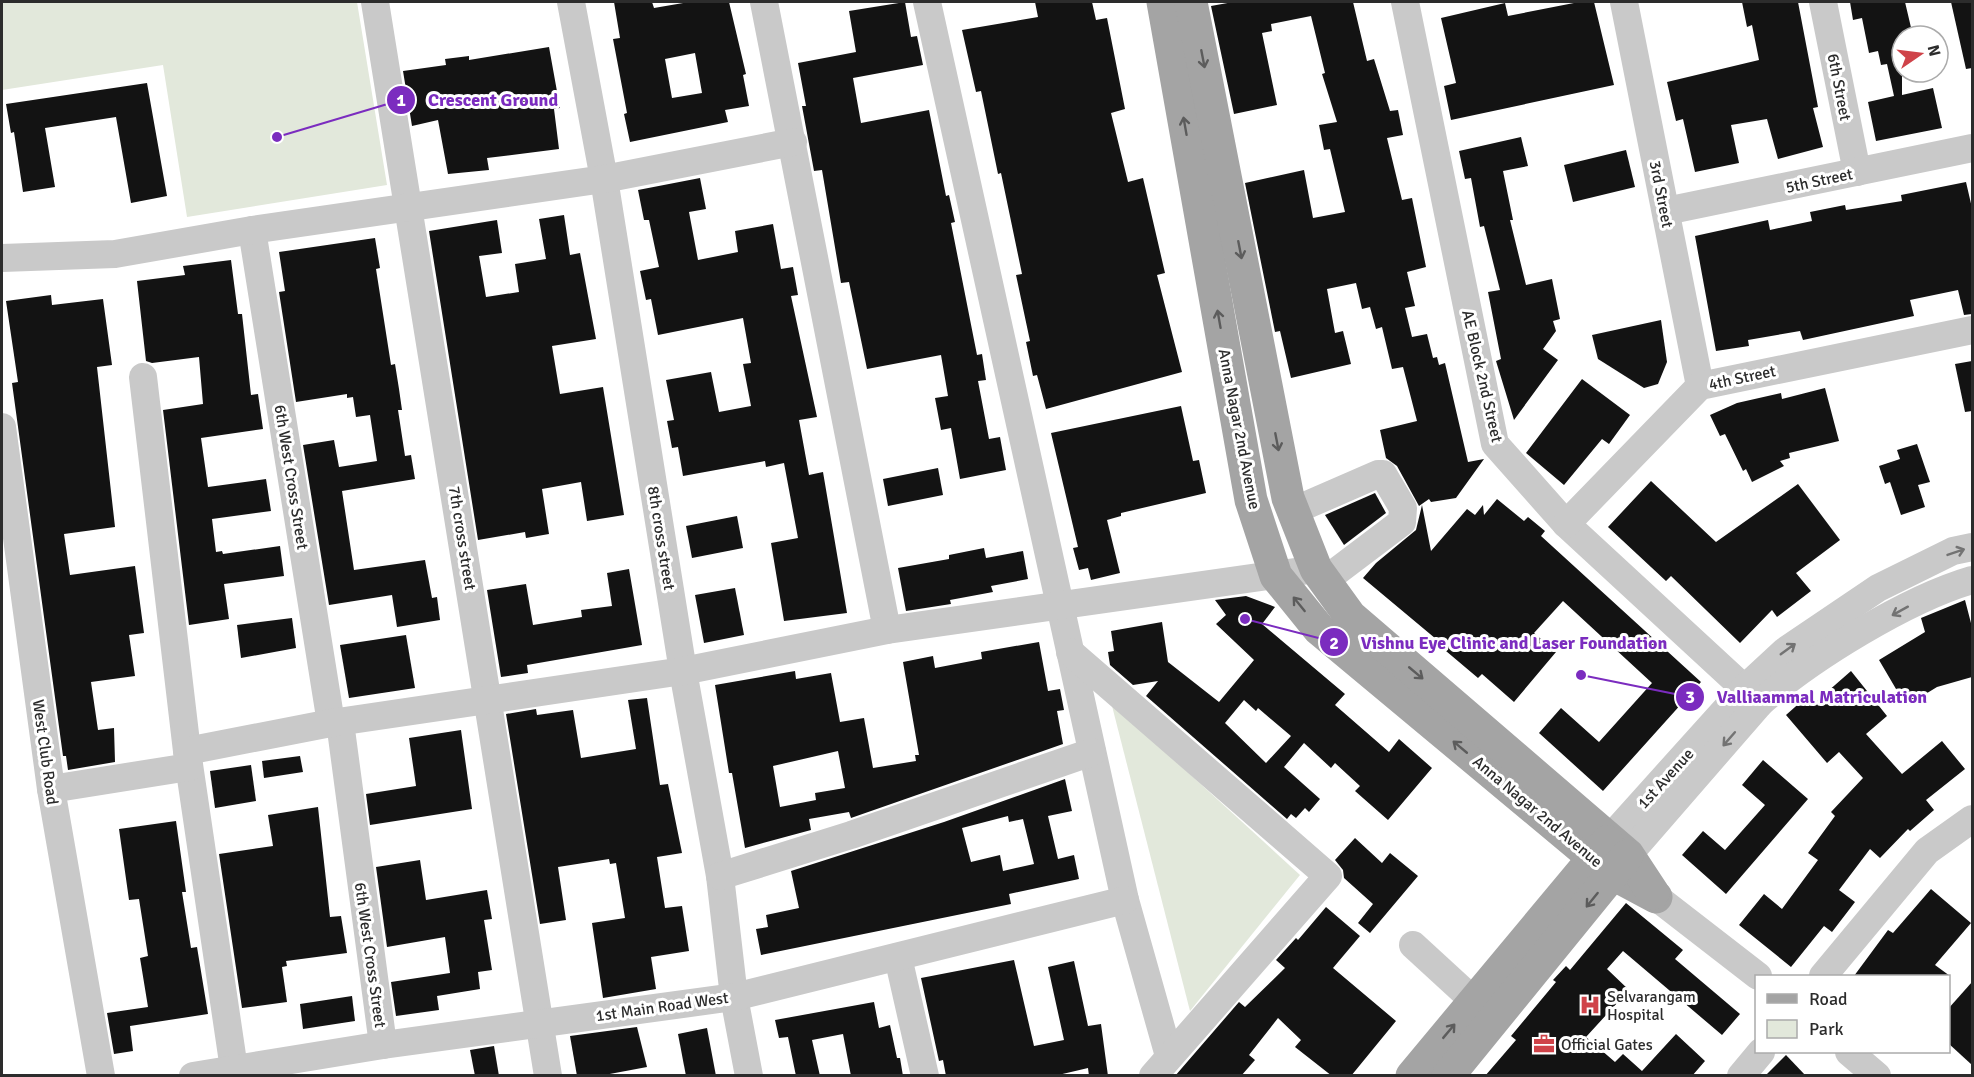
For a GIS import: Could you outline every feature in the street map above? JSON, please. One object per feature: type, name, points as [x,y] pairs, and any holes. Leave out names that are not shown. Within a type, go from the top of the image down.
[{"type":"main road","name":"Anna Nagar 2nd Avenue","points":[[1163,2],[1251,500],[1276,576],[1319,629],[1611,856]]},
{"type":"main road","name":"Anna Nagar 2nd Avenue","points":[[1191,2],[1288,498],[1320,575],[1350,616],[1656,897]]},
{"type":"main road","name":"1st Avenue","points":[[1412,1076],[1474,1002],[1611,856]]},
{"type":"main road","name":"1st Avenue","points":[[1448,1076],[1611,856]]},
{"type":"street","name":"7th cross street","points":[[375,2],[489,698],[548,1076]]},
{"type":"street","name":"8th cross street","points":[[571,2],[603,179],[683,672],[720,876],[734,997],[749,1076]]},
{"type":"street","points":[[764,2],[887,630]]},
{"type":"street","points":[[927,2],[1161,1066]]},
{"type":"street","name":"AE Block 2nd Street","points":[[1405,2],[1495,444],[1566,524],[1752,696]]},
{"type":"street","name":"3rd Street","points":[[1624,2],[1700,386]]},
{"type":"street","name":"6th Street","points":[[1824,2],[1857,172]]},
{"type":"street","points":[[2,258],[115,254],[252,230],[603,179],[793,142]]},
{"type":"street","name":"5th Street","points":[[1666,212],[1972,148]]},
{"type":"street","name":"6th West Cross Street","points":[[252,230],[336,723],[383,1045]]},
{"type":"street","name":"4th Street","points":[[1566,524],[1700,386],[1972,330]]},
{"type":"street","points":[[143,377],[188,759],[234,1069]]},
{"type":"street","name":"West Club Road","points":[[2,427],[6,495],[51,789],[101,1076]]},
{"type":"street","points":[[51,789],[336,723],[489,698],[683,672],[887,630],[1276,576],[1320,575],[1402,522],[1403,508],[1383,474],[1378,474],[1293,511]]},
{"type":"street","name":"1st Avenue","points":[[1611,856],[1752,696],[1785,651],[1878,588],[1953,551],[1972,547]]},
{"type":"street","name":"1st Avenue","points":[[1752,696],[1784,682],[1857,635],[1942,588],[1972,580]]},
{"type":"street","points":[[1070,652],[1328,876],[1161,1066]]},
{"type":"street","points":[[720,876],[851,835],[1092,752]]},
{"type":"street","points":[[1824,975],[1927,851],[1972,819]]},
{"type":"street","points":[[1656,897],[1757,975]]},
{"type":"street","name":"1st Main Road West","points":[[193,1076],[234,1069],[314,1066],[383,1045],[734,997],[1125,900]]},
{"type":"street","points":[[1413,945],[1474,1002]]},
{"type":"street","points":[[898,957],[925,1076]]},
{"type":"street","points":[[1741,1076],[1760,1053]]},
{"type":"street","points":[[1850,1053],[1877,1076]]},
{"type":"green space","points":[[2,2],[357,2],[387,185],[187,217],[163,65],[2,90]]},
{"type":"green space","points":[[1111,702],[1300,875],[1190,1011]]},
{"type":"building","points":[[614,2],[652,2],[654,8],[689,2],[729,2],[746,74],[743,75],[749,106],[725,110],[728,122],[630,142],[613,39],[620,38]],"holes":[[[695,53],[702,93],[672,98],[665,59]]]},
{"type":"building","points":[[905,2],[911,37],[917,36],[923,65],[853,78],[861,123],[929,110],[946,196],[949,195],[955,222],[951,223],[977,355],[982,354],[986,380],[978,381],[989,439],[1000,437],[1006,470],[960,479],[951,428],[941,430],[935,398],[948,396],[941,355],[867,369],[849,282],[841,283],[822,170],[814,171],[802,106],[806,106],[798,63],[856,52],[849,11]]},
{"type":"building","points":[[1035,2],[1092,2],[1096,20],[1107,18],[1125,109],[1111,113],[1128,182],[1143,178],[1165,273],[1157,275],[1182,372],[1046,409],[1037,375],[1033,376],[1026,342],[1030,341],[1016,275],[1022,274],[1001,173],[998,174],[981,91],[976,92],[962,30],[1038,17]]},
{"type":"building","points":[[1233,2],[1353,2],[1367,61],[1374,59],[1390,111],[1398,110],[1403,135],[1387,138],[1402,200],[1412,198],[1426,267],[1407,272],[1415,306],[1405,308],[1412,337],[1427,334],[1433,358],[1437,357],[1439,365],[1445,363],[1468,462],[1484,459],[1456,498],[1431,502],[1429,499],[1419,506],[1397,466],[1386,458],[1380,430],[1417,421],[1403,367],[1392,369],[1382,327],[1376,329],[1370,307],[1362,309],[1356,283],[1327,289],[1335,333],[1343,331],[1351,364],[1291,378],[1280,331],[1275,332],[1245,183],[1304,170],[1313,218],[1345,212],[1330,149],[1324,150],[1319,125],[1337,122],[1322,74],[1325,73],[1311,16],[1271,24],[1272,31],[1262,33],[1277,105],[1234,114],[1211,6]]},
{"type":"building","points":[[1579,2],[1594,2],[1614,85],[1451,120],[1444,86],[1456,83],[1441,18],[1505,3],[1508,16]]},
{"type":"building","points":[[1742,2],[1798,2],[1818,107],[1813,108],[1823,147],[1778,159],[1767,119],[1731,125],[1739,163],[1695,172],[1683,119],[1676,121],[1667,82],[1759,60],[1752,25],[1747,27]]},
{"type":"building","points":[[1850,2],[1905,2],[1910,24],[1890,24],[1890,78],[1887,64],[1881,65],[1878,51],[1869,53],[1862,18],[1853,20]]},
{"type":"building","points":[[1951,2],[1972,2],[1972,68],[1966,69]]},
{"type":"building","points":[[549,47],[560,108],[554,109],[559,149],[487,158],[489,170],[448,174],[438,120],[412,126],[403,71],[446,65],[445,59],[469,56],[469,60]]},
{"type":"building","points":[[147,83],[167,196],[131,203],[116,117],[45,128],[55,187],[23,192],[14,132],[11,133],[6,104]]},
{"type":"building","points":[[1891,84],[1902,84],[1902,95],[1933,88],[1942,128],[1876,141],[1868,102],[1894,96]]},
{"type":"building","points":[[1521,137],[1528,166],[1503,171],[1513,220],[1510,220],[1526,285],[1552,279],[1560,319],[1553,321],[1556,331],[1543,349],[1558,360],[1514,420],[1496,361],[1501,359],[1488,292],[1500,290],[1484,226],[1480,227],[1471,178],[1465,179],[1459,151]]},
{"type":"building","points":[[1626,150],[1635,187],[1573,202],[1564,165]]},
{"type":"building","points":[[700,178],[706,209],[689,212],[698,260],[738,252],[735,231],[773,224],[781,269],[793,267],[798,295],[791,296],[817,417],[799,420],[809,475],[823,472],[847,613],[784,621],[771,543],[798,538],[784,463],[766,467],[765,461],[683,476],[678,447],[672,448],[667,421],[674,420],[666,380],[711,372],[719,412],[751,406],[743,364],[751,363],[743,318],[658,335],[651,299],[646,300],[640,271],[659,267],[649,220],[644,220],[638,190]]},
{"type":"building","points":[[1966,182],[1972,208],[1972,314],[1964,315],[1958,290],[1910,300],[1914,316],[1803,340],[1800,331],[1748,340],[1749,346],[1716,351],[1695,236],[1768,220],[1770,230],[1812,221],[1810,212],[1845,205],[1846,210],[1902,201],[1901,195]]},
{"type":"building","points":[[564,215],[570,255],[580,253],[596,339],[552,346],[560,394],[603,387],[624,515],[587,521],[581,482],[542,489],[549,534],[526,538],[525,532],[478,540],[429,231],[497,220],[502,253],[479,256],[486,297],[519,292],[515,264],[546,259],[539,219]]},
{"type":"building","points":[[375,238],[380,268],[376,269],[391,365],[395,364],[402,410],[398,410],[405,456],[411,455],[415,479],[342,491],[354,570],[425,560],[432,598],[437,597],[440,620],[397,627],[392,595],[329,605],[303,445],[334,440],[339,467],[377,461],[370,415],[356,417],[353,397],[347,398],[347,394],[296,402],[279,292],[285,291],[279,252]]},
{"type":"building","points":[[231,260],[238,314],[242,314],[251,395],[258,394],[263,429],[201,438],[208,487],[266,479],[271,511],[212,519],[216,552],[222,551],[223,554],[280,546],[284,576],[224,584],[229,619],[189,625],[163,410],[203,404],[199,357],[152,363],[146,361],[137,281],[185,275],[183,266]]},
{"type":"building","points":[[51,295],[52,305],[103,299],[112,365],[97,367],[115,527],[64,534],[70,575],[135,566],[144,633],[129,635],[135,676],[91,682],[98,730],[114,728],[115,762],[68,770],[66,756],[63,756],[12,383],[18,382],[6,301]]},
{"type":"building","points":[[1661,320],[1667,362],[1658,384],[1644,388],[1598,359],[1592,335]]},
{"type":"building","points":[[1972,361],[1972,411],[1965,412],[1955,364]]},
{"type":"building","points":[[1582,379],[1630,415],[1609,444],[1602,439],[1564,485],[1526,453]]},
{"type":"building","points":[[1825,388],[1839,441],[1789,453],[1790,458],[1780,461],[1784,466],[1752,482],[1746,469],[1743,471],[1725,434],[1720,436],[1710,415],[1737,403],[1781,393],[1782,399]]},
{"type":"building","points":[[1181,406],[1193,461],[1199,460],[1206,493],[1121,513],[1121,516],[1107,520],[1120,573],[1091,580],[1088,568],[1079,570],[1073,548],[1078,547],[1051,433]]},
{"type":"building","points":[[1917,444],[1930,482],[1918,485],[1925,507],[1901,515],[1890,482],[1885,484],[1879,466],[1900,459],[1897,450]]},
{"type":"building","points":[[938,468],[943,495],[888,506],[883,479]]},
{"type":"building","points":[[1651,481],[1716,542],[1798,484],[1840,540],[1796,573],[1811,591],[1777,617],[1772,610],[1740,643],[1671,576],[1666,581],[1608,527]]},
{"type":"building","points":[[1375,493],[1386,513],[1344,545],[1325,515]]},
{"type":"building","points":[[1497,499],[1524,521],[1528,517],[1545,531],[1541,536],[1701,682],[1603,791],[1539,733],[1561,708],[1599,742],[1652,683],[1563,601],[1534,633],[1556,652],[1514,702],[1482,674],[1478,678],[1446,651],[1448,649],[1363,578],[1376,563],[1416,530],[1422,505],[1431,551],[1467,509],[1475,515],[1483,505],[1484,515]]},
{"type":"building","points":[[737,516],[743,548],[692,558],[686,526]]},
{"type":"building","points":[[984,548],[986,558],[1023,551],[1028,579],[991,586],[993,592],[950,600],[951,604],[906,611],[898,568],[949,559],[949,555]]},
{"type":"building","points":[[629,569],[642,645],[527,665],[528,673],[501,677],[487,590],[526,584],[533,625],[582,617],[581,610],[612,606],[607,573]]},
{"type":"building","points":[[735,588],[744,635],[704,643],[695,595]]},
{"type":"building","points":[[1246,596],[1275,607],[1262,624],[1345,694],[1335,705],[1389,752],[1399,739],[1432,768],[1388,820],[1355,791],[1360,786],[1335,763],[1331,768],[1304,743],[1284,767],[1320,799],[1309,812],[1305,808],[1296,818],[1291,814],[1287,819],[1146,696],[1158,681],[1133,685],[1110,665],[1108,652],[1114,651],[1111,631],[1162,622],[1168,662],[1219,702],[1254,660],[1216,624],[1226,615],[1215,600]],"holes":[[[1244,700],[1256,711],[1258,708],[1291,736],[1266,763],[1225,723]]]},
{"type":"building","points":[[1965,600],[1972,627],[1972,677],[1937,687],[1906,706],[1879,660],[1925,632],[1921,618]]},
{"type":"building","points":[[292,618],[296,648],[241,658],[237,625]]},
{"type":"building","points":[[406,635],[415,688],[349,698],[340,645]]},
{"type":"building","points":[[1039,642],[1048,691],[1060,689],[1064,710],[1057,711],[1063,744],[851,818],[849,812],[809,819],[811,830],[745,848],[732,773],[729,773],[715,685],[795,671],[796,679],[831,673],[840,722],[864,718],[873,768],[916,761],[915,755],[919,755],[903,662],[933,656],[935,668],[982,659],[981,652]],"holes":[[[838,751],[845,788],[815,793],[816,800],[780,807],[773,766]]]},
{"type":"building","points":[[1851,671],[1887,716],[1866,734],[1902,774],[1942,741],[1965,769],[1926,800],[1934,810],[1910,831],[1908,829],[1880,858],[1870,849],[1839,890],[1855,902],[1832,932],[1824,926],[1791,967],[1739,925],[1764,894],[1782,909],[1818,860],[1808,853],[1835,816],[1831,812],[1863,778],[1839,752],[1827,763],[1786,715],[1804,699],[1811,706]]},
{"type":"building","points":[[647,698],[660,785],[668,784],[682,853],[657,857],[665,908],[682,906],[689,951],[651,957],[656,989],[603,998],[592,923],[625,918],[616,863],[610,864],[609,859],[558,867],[566,920],[540,924],[506,714],[536,709],[537,715],[573,710],[581,758],[636,749],[628,700]]},
{"type":"building","points":[[461,730],[472,809],[370,825],[366,794],[416,786],[409,738]]},
{"type":"building","points":[[300,756],[303,772],[264,778],[262,761]]},
{"type":"building","points":[[1763,760],[1808,799],[1726,894],[1682,855],[1703,831],[1725,850],[1765,805],[1742,785]]},
{"type":"building","points":[[251,765],[256,801],[215,808],[210,771]]},
{"type":"building","points":[[1065,779],[1072,811],[1048,816],[1058,859],[1074,855],[1079,879],[1009,894],[1011,904],[761,955],[756,929],[768,927],[766,915],[799,908],[791,871],[944,822]],"holes":[[[1008,816],[1009,822],[1023,819],[1034,864],[1003,871],[1000,855],[971,862],[962,828]]]},
{"type":"building","points":[[318,807],[330,917],[341,916],[347,953],[286,961],[287,966],[282,967],[287,1002],[242,1008],[219,854],[273,846],[268,815]]},
{"type":"building","points":[[176,821],[186,892],[182,892],[191,948],[197,947],[208,1014],[130,1026],[133,1051],[114,1054],[107,1013],[148,1007],[140,958],[148,956],[139,899],[129,900],[119,829]]},
{"type":"building","points":[[1355,838],[1382,863],[1390,853],[1418,876],[1370,933],[1358,923],[1373,904],[1344,878],[1343,870],[1335,860]]},
{"type":"building","points":[[420,860],[426,900],[487,890],[492,919],[484,920],[492,970],[478,972],[480,989],[437,996],[439,1010],[396,1016],[391,982],[450,973],[445,937],[387,947],[376,867]]},
{"type":"building","points":[[1931,889],[1971,923],[1935,965],[1949,975],[1855,975],[1888,930],[1893,933]]},
{"type":"building","points":[[1626,903],[1683,950],[1675,959],[1740,1014],[1722,1035],[1623,951],[1607,969],[1629,990],[1586,1037],[1615,1062],[1623,1054],[1642,1071],[1676,1034],[1705,1061],[1692,1076],[1485,1076],[1516,1040],[1511,1036],[1556,982],[1553,980],[1566,966],[1570,970]]},
{"type":"building","points":[[1326,907],[1360,936],[1333,968],[1396,1021],[1351,1076],[1332,1076],[1295,1047],[1301,1040],[1278,1018],[1249,1055],[1255,1060],[1241,1076],[1175,1076],[1239,1002],[1245,1007],[1285,968],[1276,960],[1296,938],[1298,940]]},
{"type":"building","points":[[1014,960],[1034,1046],[1064,1040],[1048,967],[1074,961],[1088,1026],[1101,1024],[1108,1076],[1089,1076],[1088,1068],[1054,1076],[946,1076],[943,1060],[939,1061],[921,978]]},
{"type":"building","points":[[1972,982],[1972,1065],[1950,1045],[1950,1007]]},
{"type":"building","points":[[352,996],[355,1021],[303,1029],[300,1004]]},
{"type":"building","points":[[874,1002],[879,1028],[890,1025],[903,1076],[851,1076],[843,1034],[812,1040],[820,1076],[796,1076],[788,1037],[779,1038],[775,1020]]},
{"type":"building","points":[[637,1027],[647,1067],[599,1076],[577,1076],[570,1036]]},
{"type":"building","points":[[707,1028],[716,1076],[686,1076],[678,1034]]},
{"type":"building","points":[[494,1046],[499,1076],[475,1076],[470,1050]]},
{"type":"building","points":[[1786,1055],[1806,1076],[1765,1076]]},
{"type":"place","name":"Crescent Ground","points":[[277,137]]},
{"type":"place","name":"Vishnu Eye Clinic and Laser Foundation","points":[[1245,619]]},
{"type":"place","name":"Valliaammal Matriculation","points":[[1581,675]]},
{"type":"place","name":"Selvarangam Hospital","points":[[1590,1005]]},
{"type":"place","name":"Official Gates","points":[[1544,1044]]}]
